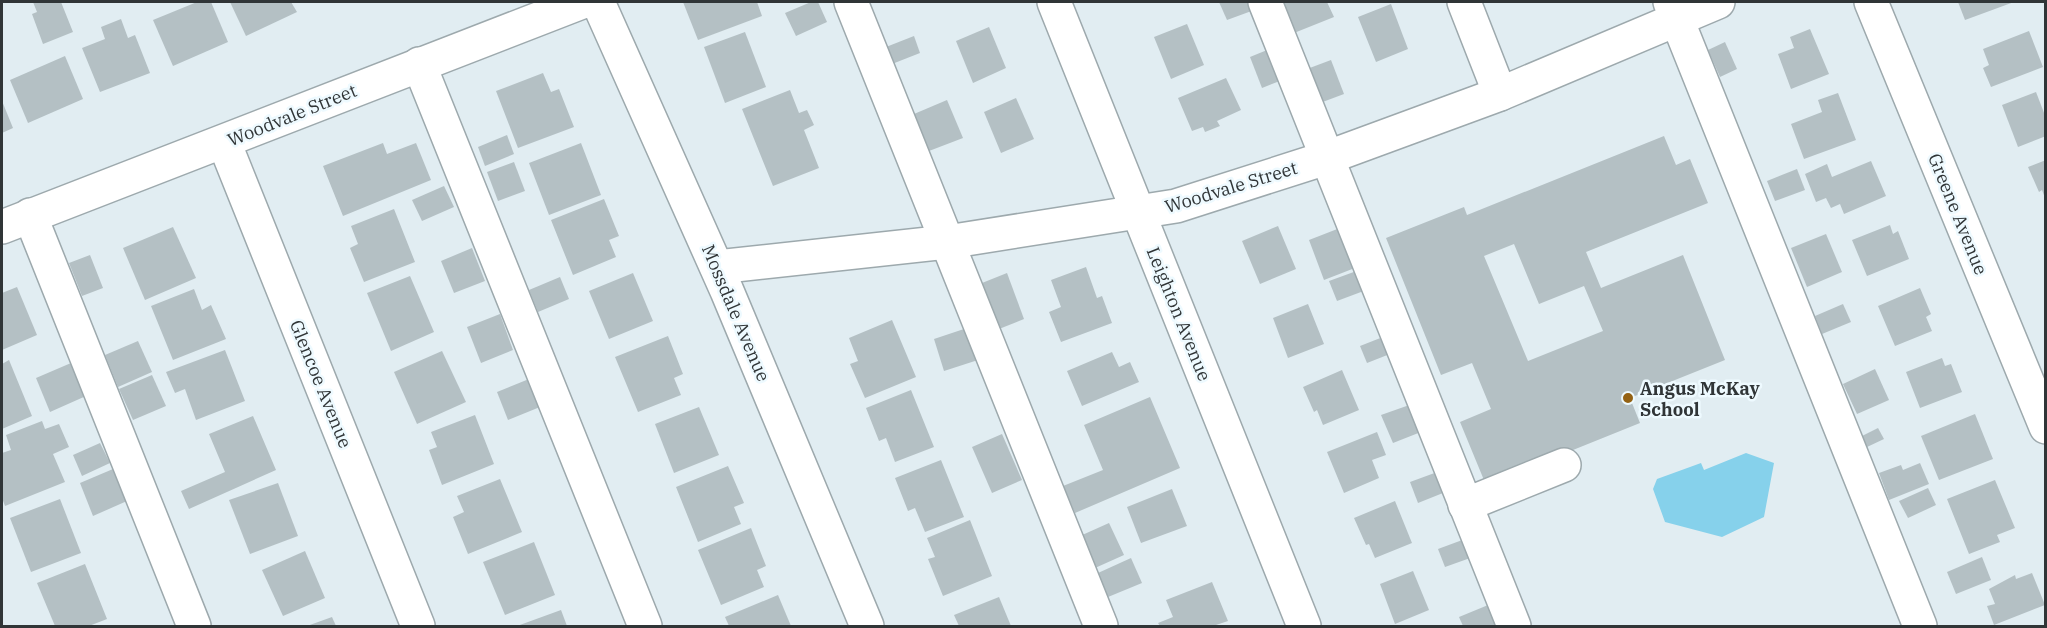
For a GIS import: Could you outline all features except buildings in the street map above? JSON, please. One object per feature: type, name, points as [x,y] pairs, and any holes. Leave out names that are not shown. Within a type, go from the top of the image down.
[{"type":"street","name":"Woodvale Street","points":[[16,221],[582,2]]},
{"type":"street","name":"Mossdale Avenue","points":[[598,2],[717,267],[867,627]]},
{"type":"street","points":[[851,2],[1101,627]]},
{"type":"street","name":"Leighton Avenue","points":[[1054,2],[1304,627]]},
{"type":"street","points":[[1264,2],[1514,627]]},
{"type":"street","points":[[1464,2],[1500,94]]},
{"type":"street","name":"Woodvale Street","points":[[717,267],[947,242],[1176,206],[1326,158],[1500,94],[1674,11],[1718,2]]},
{"type":"street","name":"Greene Avenue","points":[[1871,2],[2046,427]]},
{"type":"street","points":[[1674,11],[1920,627]]},
{"type":"street","points":[[418,64],[645,627]]},
{"type":"street","name":"Glencoe Avenue","points":[[224,142],[418,627]]},
{"type":"street","points":[[16,221],[194,627]]},
{"type":"street","points":[[1465,505],[1564,465]]},
{"type":"shaded area","points":[[1746,453],[1774,463],[1764,517],[1722,537],[1665,522],[1653,489],[1657,479],[1701,463],[1704,470]]},
{"type":"place","name":"Angus McKay School","points":[[1628,398]]}]
